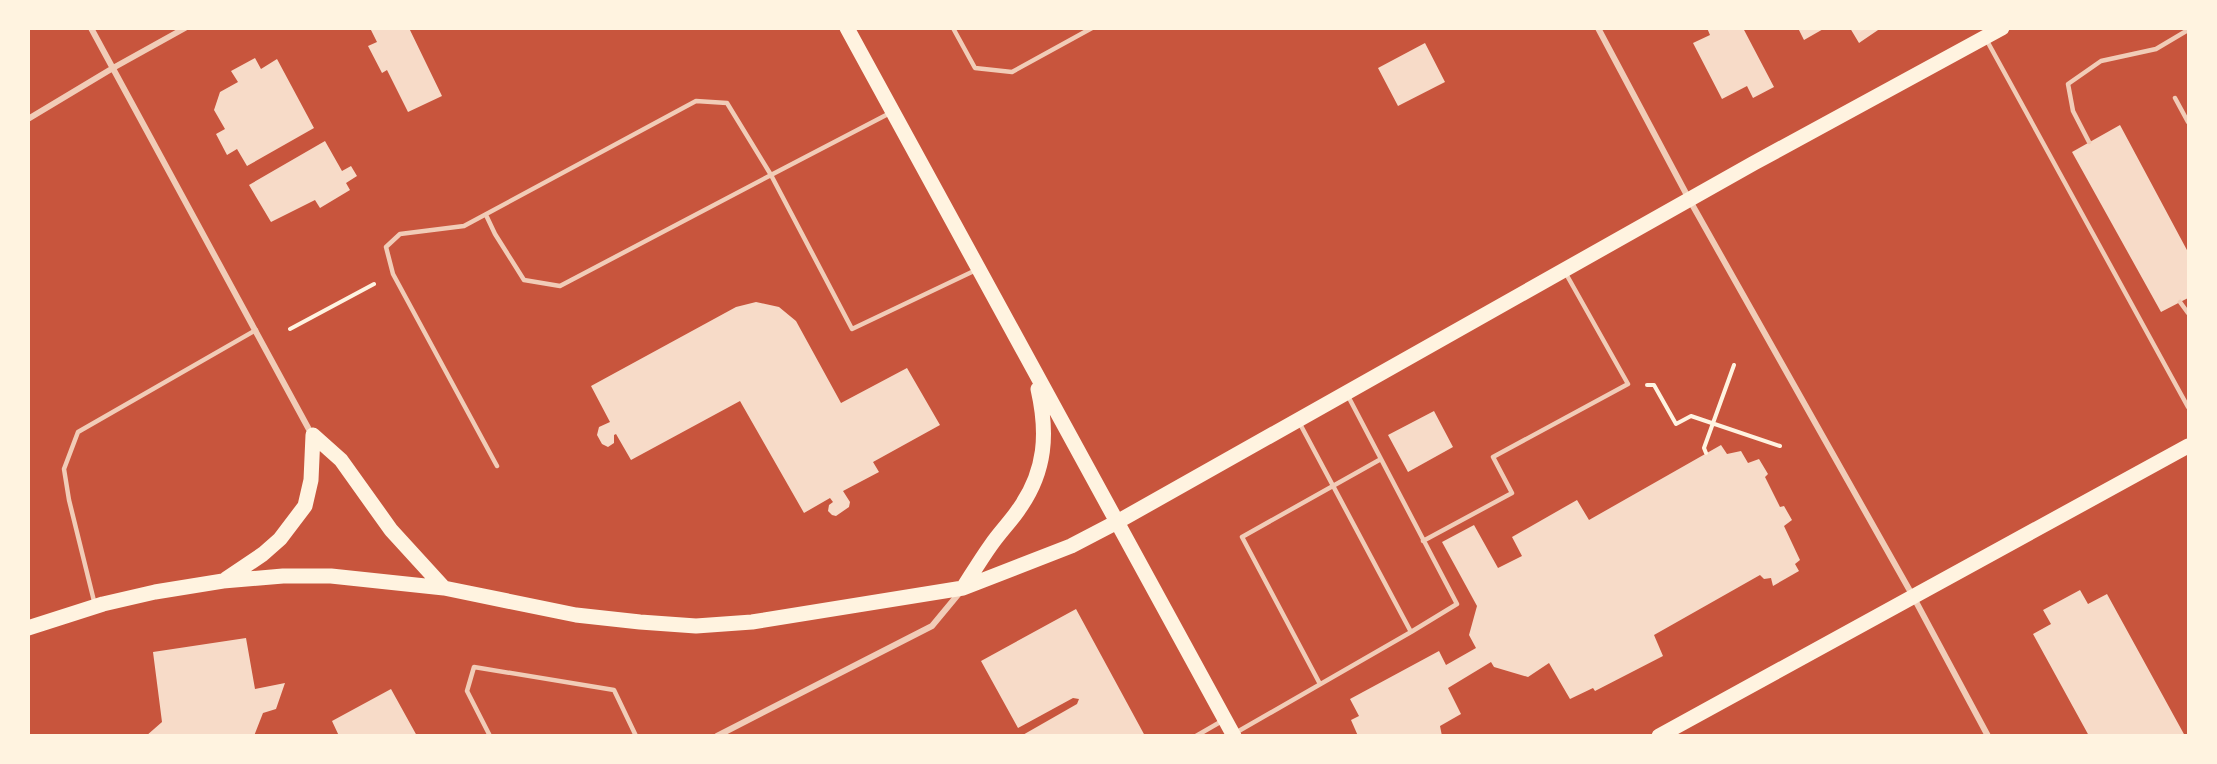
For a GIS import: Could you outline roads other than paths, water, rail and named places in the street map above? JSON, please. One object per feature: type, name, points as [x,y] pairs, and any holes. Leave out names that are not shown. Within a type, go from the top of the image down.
[{"type":"main road","points":[[847,28],[1234,735]]},
{"type":"main road","points":[[28,628],[95,607],[155,592],[223,580],[283,576],[331,576],[444,588],[576,615],[696,626],[752,622],[963,588],[1071,546],[1117,522],[1689,199],[2002,28]]},
{"type":"main road","points":[[963,588],[991,545],[1020,508],[1037,478],[1045,446],[1043,411],[1034,372]]},
{"type":"main road","points":[[223,580],[263,554],[280,539],[305,506],[311,480],[313,435]]},
{"type":"main road","points":[[313,435],[341,460],[391,530],[444,588]]},
{"type":"main road","points":[[1659,735],[1914,598],[2188,446]]},
{"type":"street","points":[[92,28],[313,435]]},
{"type":"street","points":[[28,118],[185,28]]},
{"type":"street","points":[[1598,28],[1689,199],[1914,598],[1988,735]]},
{"type":"street","points":[[717,735],[932,626],[963,588]]},
{"type":"lane","points":[[953,28],[975,68],[1012,72],[1092,28]]},
{"type":"lane","points":[[2089,142],[2073,111],[2068,84],[2101,61],[2156,49],[2188,30]]},
{"type":"lane","points":[[1985,38],[2188,407]]},
{"type":"lane","points":[[2175,98],[2188,122]]},
{"type":"lane","points":[[497,466],[393,274],[386,247],[400,234],[464,226],[696,101],[727,103],[771,176],[852,329],[978,268]]},
{"type":"lane","points":[[486,215],[495,234],[524,280],[560,286],[892,111]]},
{"type":"lane","points":[[1424,541],[1512,493],[1493,457],[1628,384],[1564,269]]},
{"type":"lane","points":[[2180,302],[2188,313]]},
{"type":"lane","points":[[95,607],[69,500],[64,469],[78,432],[256,330]]},
{"type":"lane","points":[[1234,735],[1457,604],[1346,392]]},
{"type":"lane","points":[[1297,420],[1411,632]]},
{"type":"lane","points":[[1320,684],[1242,537],[1381,459]]},
{"type":"lane","points":[[490,735],[467,691],[474,667],[614,690],[636,735]]},
{"type":"lane","points":[[1196,735],[1225,719]]}]
